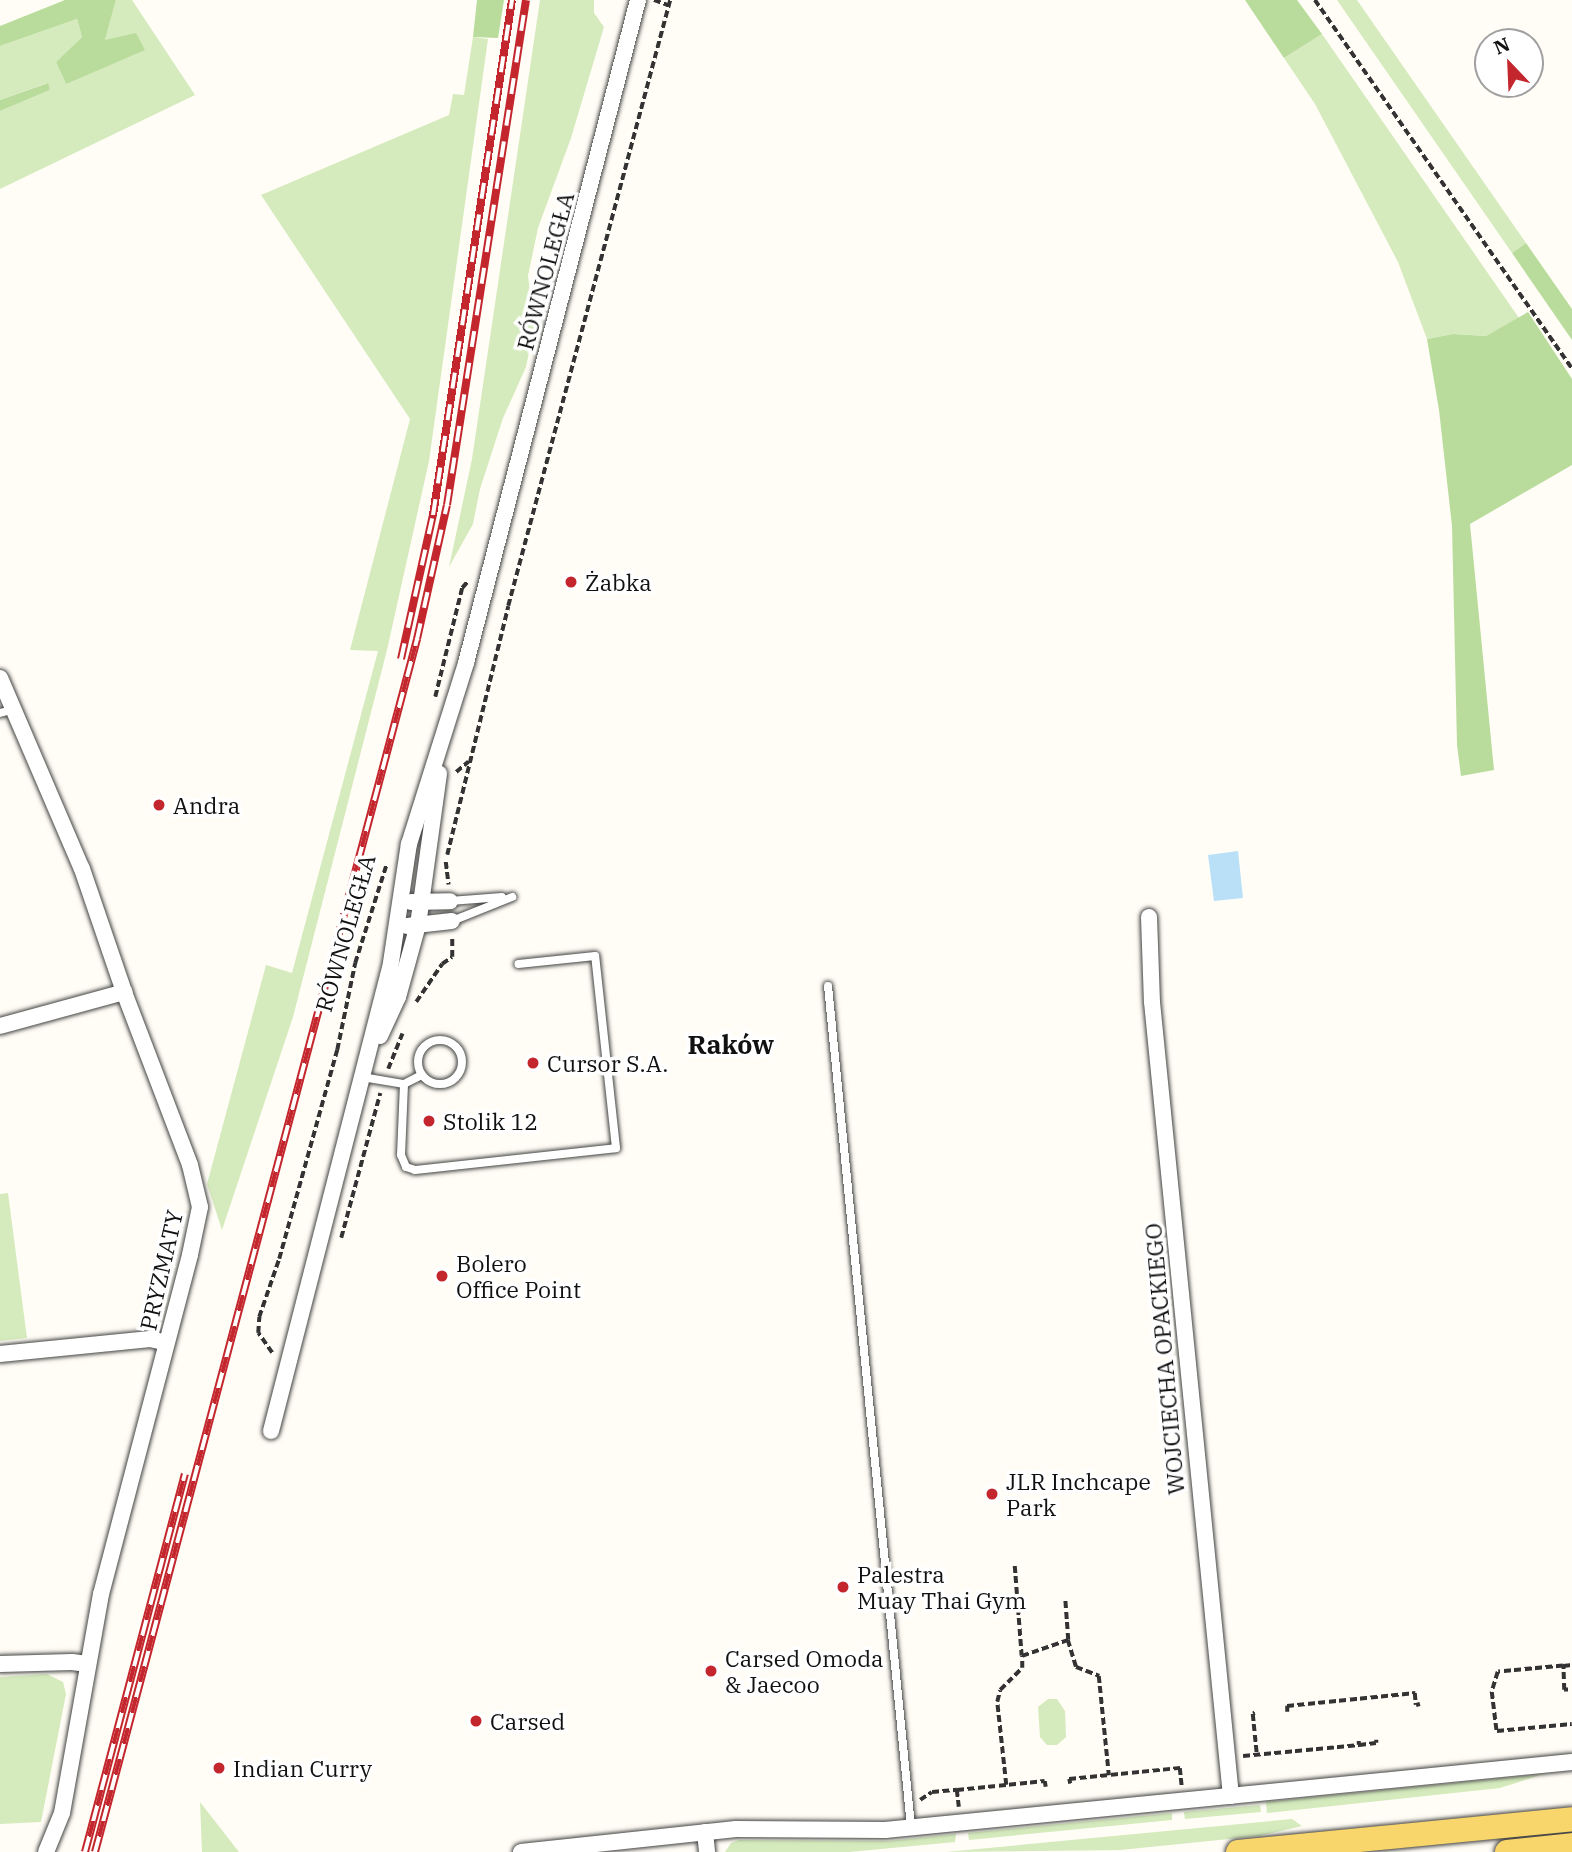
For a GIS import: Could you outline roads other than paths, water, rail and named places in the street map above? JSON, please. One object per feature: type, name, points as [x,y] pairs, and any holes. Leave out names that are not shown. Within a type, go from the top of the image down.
[{"type":"main road","points":[[1238,1852],[1572,1819]]},
{"type":"main road","points":[[1507,1852],[1554,1848]]},
{"type":"street","name":"RÓWNOLEGŁA","points":[[271,1431],[390,969],[409,844],[441,750],[638,0]]},
{"type":"street","name":"PRYZMATY","points":[[0,678],[8,711],[82,869],[199,1196],[199,1217],[101,1594],[62,1814],[46,1852]]},
{"type":"street","name":"RÓWNOLEGŁA","points":[[362,1077],[398,997],[418,925],[419,901],[436,807],[441,750]]},
{"type":"street","points":[[401,903],[450,901]]},
{"type":"street","name":"WOJCIECHA OPACKIEGO","points":[[1149,917],[1152,1002],[1231,1796]]},
{"type":"street","points":[[398,926],[452,921]]},
{"type":"street","points":[[0,1026],[124,992]]},
{"type":"street","points":[[0,1354],[150,1339],[167,1343]]},
{"type":"street","points":[[0,1664],[88,1664]]},
{"type":"street","points":[[521,1852],[705,1832],[911,1827],[1572,1762]]},
{"type":"street","points":[[705,1832],[707,1852]]},
{"type":"lane","points":[[450,901],[512,897],[452,921]]},
{"type":"lane","points":[[404,1084],[401,1155],[406,1167],[415,1170],[616,1148],[596,956],[518,964]]},
{"type":"lane","points":[[828,986],[911,1827]]},
{"type":"lane","points":[[436,1040],[456,1046],[462,1058],[455,1078],[442,1084],[427,1081],[422,1075],[417,1061],[423,1047],[436,1040]]},
{"type":"lane","points":[[362,1077],[404,1084],[422,1075]]},
{"type":"water","points":[[1238,851],[1243,898],[1214,901],[1208,855]]},
{"type":"railway","points":[[401,659],[433,515],[512,0]]},
{"type":"railway","points":[[95,1852],[417,639],[447,505],[526,0]]},
{"type":"railway","points":[[85,1852],[185,1474]]},
{"type":"place","name":"Żabka","points":[[571,582]]},
{"type":"place","name":"Andra","points":[[159,805]]},
{"type":"place","name":"Cursor S.A.","points":[[533,1063]]},
{"type":"place","name":"Stolik 12","points":[[429,1121]]},
{"type":"place","name":"Bolero Office Point","points":[[442,1276]]},
{"type":"place","name":"JLR Inchcape Park","points":[[992,1494]]},
{"type":"place","name":"Palestra Muay Thai Gym","points":[[843,1587]]},
{"type":"place","name":"Carsed Omoda & Jaecoo","points":[[711,1671]]},
{"type":"place","name":"Carsed","points":[[476,1721]]},
{"type":"place","name":"Indian Curry","points":[[219,1768]]},
{"type":"district","name":"Raków","points":[[731,1045]]}]
